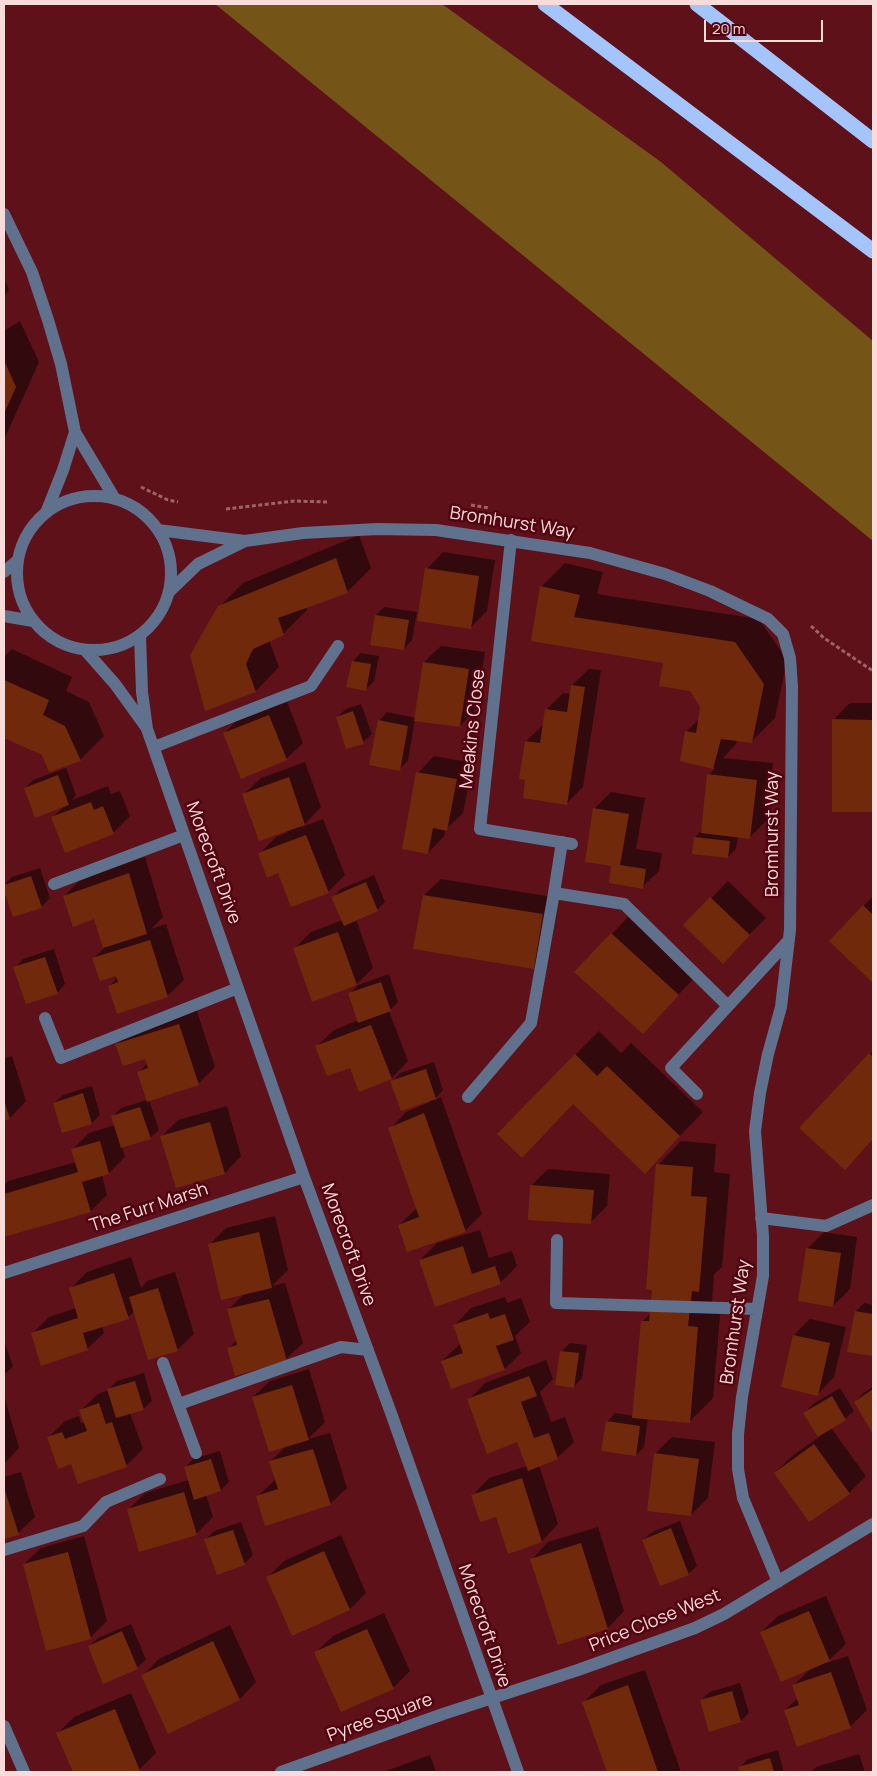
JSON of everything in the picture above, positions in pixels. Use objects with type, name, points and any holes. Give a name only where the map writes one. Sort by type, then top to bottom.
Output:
[{"type":"highway","points":[[545,4],[873,251]]},
{"type":"highway","points":[[697,4],[873,141]]},
{"type":"street","points":[[4,214],[32,272],[48,320],[65,383],[74,432],[115,499]]},
{"type":"street","points":[[46,513],[63,470],[74,432]]},
{"type":"street","points":[[102,496],[131,506],[146,517],[158,530],[167,550],[171,571],[168,592],[165,605],[140,636],[122,645],[104,650],[85,650],[66,645],[48,636],[33,621],[22,603],[17,582],[18,560],[23,542],[32,527],[46,513],[56,505],[77,498],[102,496]]},
{"type":"street","name":"Bromhurst Way","points":[[158,530],[245,541],[303,533],[377,529],[436,530],[590,553],[665,574],[710,591],[768,619],[784,634],[790,658],[792,687],[789,940],[781,1007],[768,1054],[755,1131],[763,1276],[742,1397],[738,1434],[738,1469],[743,1498],[778,1582]]},
{"type":"street","name":"Meakins Close","points":[[511,540],[480,829],[567,843],[554,893]]},
{"type":"street","name":"Bromhurst Way","points":[[168,592],[198,564],[245,541]]},
{"type":"street","points":[[4,572],[18,560]]},
{"type":"street","points":[[4,616],[33,621]]},
{"type":"street","name":"Morecroft Drive","points":[[140,636],[142,692],[148,729],[304,1177],[368,1350],[518,1772]]},
{"type":"street","points":[[154,747],[311,686],[338,646]]},
{"type":"street","name":"Morecroft Drive","points":[[85,650],[115,684],[148,729]]},
{"type":"street","points":[[54,884],[184,835]]},
{"type":"street","points":[[468,1097],[531,1024],[554,893],[624,904],[728,1006]]},
{"type":"street","points":[[697,1094],[671,1068],[789,940]]},
{"type":"street","points":[[45,1018],[61,1058],[238,988]]},
{"type":"street","name":"The Furr Marsh","points":[[4,1272],[304,1177]]},
{"type":"street","points":[[761,1218],[826,1226],[873,1205]]},
{"type":"street","points":[[557,1240],[556,1303],[757,1309]]},
{"type":"street","points":[[179,1404],[342,1347],[368,1350]]},
{"type":"street","points":[[164,1363],[196,1453]]},
{"type":"street","points":[[4,1550],[83,1526],[106,1502],[160,1479]]},
{"type":"street","name":"Price Close West","points":[[491,1698],[595,1664],[695,1628],[724,1614],[873,1524]]},
{"type":"street","name":"Pyree Square","points":[[281,1772],[491,1698]]},
{"type":"street","points":[[4,1726],[24,1772]]},
{"type":"shaded area","points":[[215,4],[442,4],[661,162],[873,341],[873,541]]},
{"type":"building","points":[[4,360],[16,387],[4,414]]},
{"type":"building","points":[[336,558],[348,593],[278,618],[284,635],[253,649],[246,664],[256,692],[205,711],[190,655],[218,606]]},
{"type":"building","points":[[425,568],[479,576],[471,629],[417,621]]},
{"type":"building","points":[[540,586],[580,595],[574,617],[735,642],[764,684],[752,743],[721,739],[713,769],[680,761],[685,731],[696,733],[700,707],[690,691],[659,686],[663,663],[531,641]]},
{"type":"building","points":[[375,615],[409,620],[404,650],[370,645]]},
{"type":"building","points":[[352,661],[371,664],[366,691],[346,687]]},
{"type":"building","points":[[423,662],[469,669],[460,727],[414,721]]},
{"type":"building","points":[[4,680],[49,700],[43,715],[65,726],[81,761],[49,772],[42,755],[4,738]]},
{"type":"building","points":[[571,685],[585,687],[567,805],[523,798],[525,780],[519,779],[525,741],[540,743],[545,709],[567,712]]},
{"type":"building","points":[[353,711],[364,744],[346,749],[336,717]]},
{"type":"building","points":[[269,715],[287,760],[241,779],[223,733]]},
{"type":"building","points":[[832,719],[873,720],[873,812],[832,812]]},
{"type":"building","points":[[378,720],[408,726],[400,771],[369,765]]},
{"type":"building","points":[[416,772],[457,779],[447,831],[433,828],[428,854],[402,849]]},
{"type":"building","points":[[707,774],[757,780],[750,839],[701,833]]},
{"type":"building","points":[[58,775],[69,805],[35,818],[24,788]]},
{"type":"building","points":[[289,777],[305,825],[259,841],[242,794]]},
{"type":"building","points":[[91,802],[94,810],[103,806],[114,834],[65,853],[51,817]]},
{"type":"building","points":[[593,808],[629,814],[620,865],[646,869],[643,889],[609,883],[611,866],[585,862]]},
{"type":"building","points":[[306,835],[329,893],[291,907],[278,873],[267,878],[258,853]]},
{"type":"building","points":[[694,837],[730,841],[728,858],[692,854]]},
{"type":"building","points":[[129,873],[147,934],[103,948],[94,919],[73,927],[63,896]]},
{"type":"building","points":[[31,876],[42,908],[13,917],[4,891],[4,885]]},
{"type":"building","points":[[366,882],[378,911],[344,926],[331,897]]},
{"type":"building","points":[[423,895],[543,914],[534,969],[413,949]]},
{"type":"building","points":[[710,897],[750,935],[723,964],[683,925]]},
{"type":"building","points":[[863,905],[873,915],[873,983],[829,941]]},
{"type":"building","points":[[338,932],[357,985],[312,1002],[293,948]]},
{"type":"building","points":[[611,933],[679,995],[643,1034],[574,972]]},
{"type":"building","points":[[150,940],[168,997],[117,1014],[108,986],[118,982],[116,976],[100,981],[92,958]]},
{"type":"building","points":[[45,957],[58,994],[26,1004],[13,967]]},
{"type":"building","points":[[381,982],[391,1011],[358,1023],[348,993]]},
{"type":"building","points":[[179,1024],[199,1085],[147,1102],[137,1072],[148,1068],[145,1059],[123,1066],[115,1044]]},
{"type":"building","points":[[371,1025],[392,1079],[359,1092],[350,1068],[327,1076],[315,1046]]},
{"type":"building","points":[[869,1053],[873,1057],[873,1139],[845,1170],[799,1128]]},
{"type":"building","points":[[575,1054],[597,1076],[607,1066],[680,1136],[645,1174],[573,1104],[522,1158],[497,1134]]},
{"type":"building","points":[[426,1069],[436,1099],[401,1111],[390,1081]]},
{"type":"building","points":[[83,1093],[92,1124],[62,1133],[53,1103]]},
{"type":"building","points":[[4,1100],[10,1119],[4,1121]]},
{"type":"building","points":[[140,1107],[151,1139],[121,1148],[111,1116]]},
{"type":"building","points":[[424,1113],[466,1232],[407,1252],[398,1225],[419,1217],[388,1128]]},
{"type":"building","points":[[210,1122],[225,1174],[176,1188],[160,1136]]},
{"type":"building","points":[[100,1141],[109,1174],[82,1182],[91,1212],[4,1237],[4,1194],[78,1172],[71,1149]]},
{"type":"building","points":[[656,1164],[693,1167],[691,1196],[707,1197],[699,1292],[692,1291],[688,1326],[698,1327],[690,1423],[632,1418],[641,1321],[649,1321],[652,1290],[646,1289]]},
{"type":"building","points":[[530,1185],[594,1190],[591,1224],[528,1220]]},
{"type":"building","points":[[259,1232],[272,1288],[221,1300],[208,1244]]},
{"type":"building","points":[[463,1246],[472,1274],[495,1266],[501,1284],[435,1307],[419,1260]]},
{"type":"building","points":[[806,1248],[841,1253],[833,1307],[798,1301]]},
{"type":"building","points":[[114,1273],[129,1319],[83,1333],[88,1350],[41,1366],[31,1333],[78,1318],[69,1288]]},
{"type":"building","points":[[158,1288],[178,1351],[148,1360],[129,1297]]},
{"type":"building","points":[[269,1299],[287,1361],[235,1376],[227,1348],[237,1345],[227,1309]]},
{"type":"building","points":[[855,1311],[873,1314],[873,1356],[847,1352]]},
{"type":"building","points":[[488,1313],[490,1319],[505,1314],[514,1340],[496,1346],[505,1370],[451,1389],[441,1361],[463,1353],[453,1325]]},
{"type":"building","points":[[793,1335],[830,1343],[818,1396],[781,1387]]},
{"type":"building","points":[[560,1351],[579,1353],[574,1388],[555,1385]]},
{"type":"building","points":[[529,1376],[537,1396],[521,1402],[534,1438],[549,1433],[558,1459],[528,1471],[517,1442],[487,1454],[467,1399]]},
{"type":"building","points":[[135,1381],[144,1410],[116,1418],[107,1389]]},
{"type":"building","points":[[292,1385],[309,1440],[269,1452],[252,1397]]},
{"type":"building","points":[[873,1389],[873,1434],[854,1402]]},
{"type":"building","points":[[832,1396],[846,1420],[818,1437],[803,1413]]},
{"type":"building","points":[[99,1403],[106,1424],[112,1422],[127,1467],[78,1484],[71,1464],[58,1469],[47,1437],[62,1432],[65,1439],[87,1431],[79,1410]]},
{"type":"building","points":[[606,1421],[640,1426],[636,1456],[601,1451]]},
{"type":"building","points":[[814,1444],[850,1494],[809,1522],[774,1473]]},
{"type":"building","points":[[313,1449],[331,1505],[265,1526],[256,1496],[278,1489],[269,1461]]},
{"type":"building","points":[[654,1453],[699,1459],[691,1516],[647,1511]]},
{"type":"building","points":[[211,1459],[221,1491],[194,1500],[184,1467]]},
{"type":"building","points":[[522,1478],[542,1542],[508,1554],[496,1517],[480,1522],[471,1495]]},
{"type":"building","points":[[4,1487],[19,1535],[4,1539]]},
{"type":"building","points":[[184,1492],[197,1535],[139,1552],[127,1509]]},
{"type":"building","points":[[671,1528],[689,1575],[660,1586],[642,1540]]},
{"type":"building","points":[[233,1530],[245,1565],[217,1575],[204,1539]]},
{"type":"building","points":[[581,1543],[608,1629],[558,1645],[530,1559]]},
{"type":"building","points":[[324,1551],[350,1610],[292,1636],[266,1577]]},
{"type":"building","points":[[68,1552],[91,1639],[46,1651],[23,1564]]},
{"type":"building","points":[[809,1611],[830,1661],[781,1682],[760,1632]]},
{"type":"building","points":[[367,1629],[394,1689],[341,1712],[314,1652]]},
{"type":"building","points":[[122,1631],[138,1669],[103,1684],[88,1646]]},
{"type":"building","points":[[213,1641],[240,1700],[168,1734],[141,1675]]},
{"type":"building","points":[[831,1672],[851,1728],[797,1747],[784,1710],[799,1705],[792,1685]]},
{"type":"building","points":[[628,1685],[658,1772],[607,1772],[582,1702]]},
{"type":"building","points":[[732,1691],[741,1722],[709,1732],[700,1700]]},
{"type":"building","points":[[115,1709],[140,1771],[73,1772],[56,1733]]},
{"type":"building","points":[[770,1758],[774,1772],[740,1772],[738,1767]]}]
